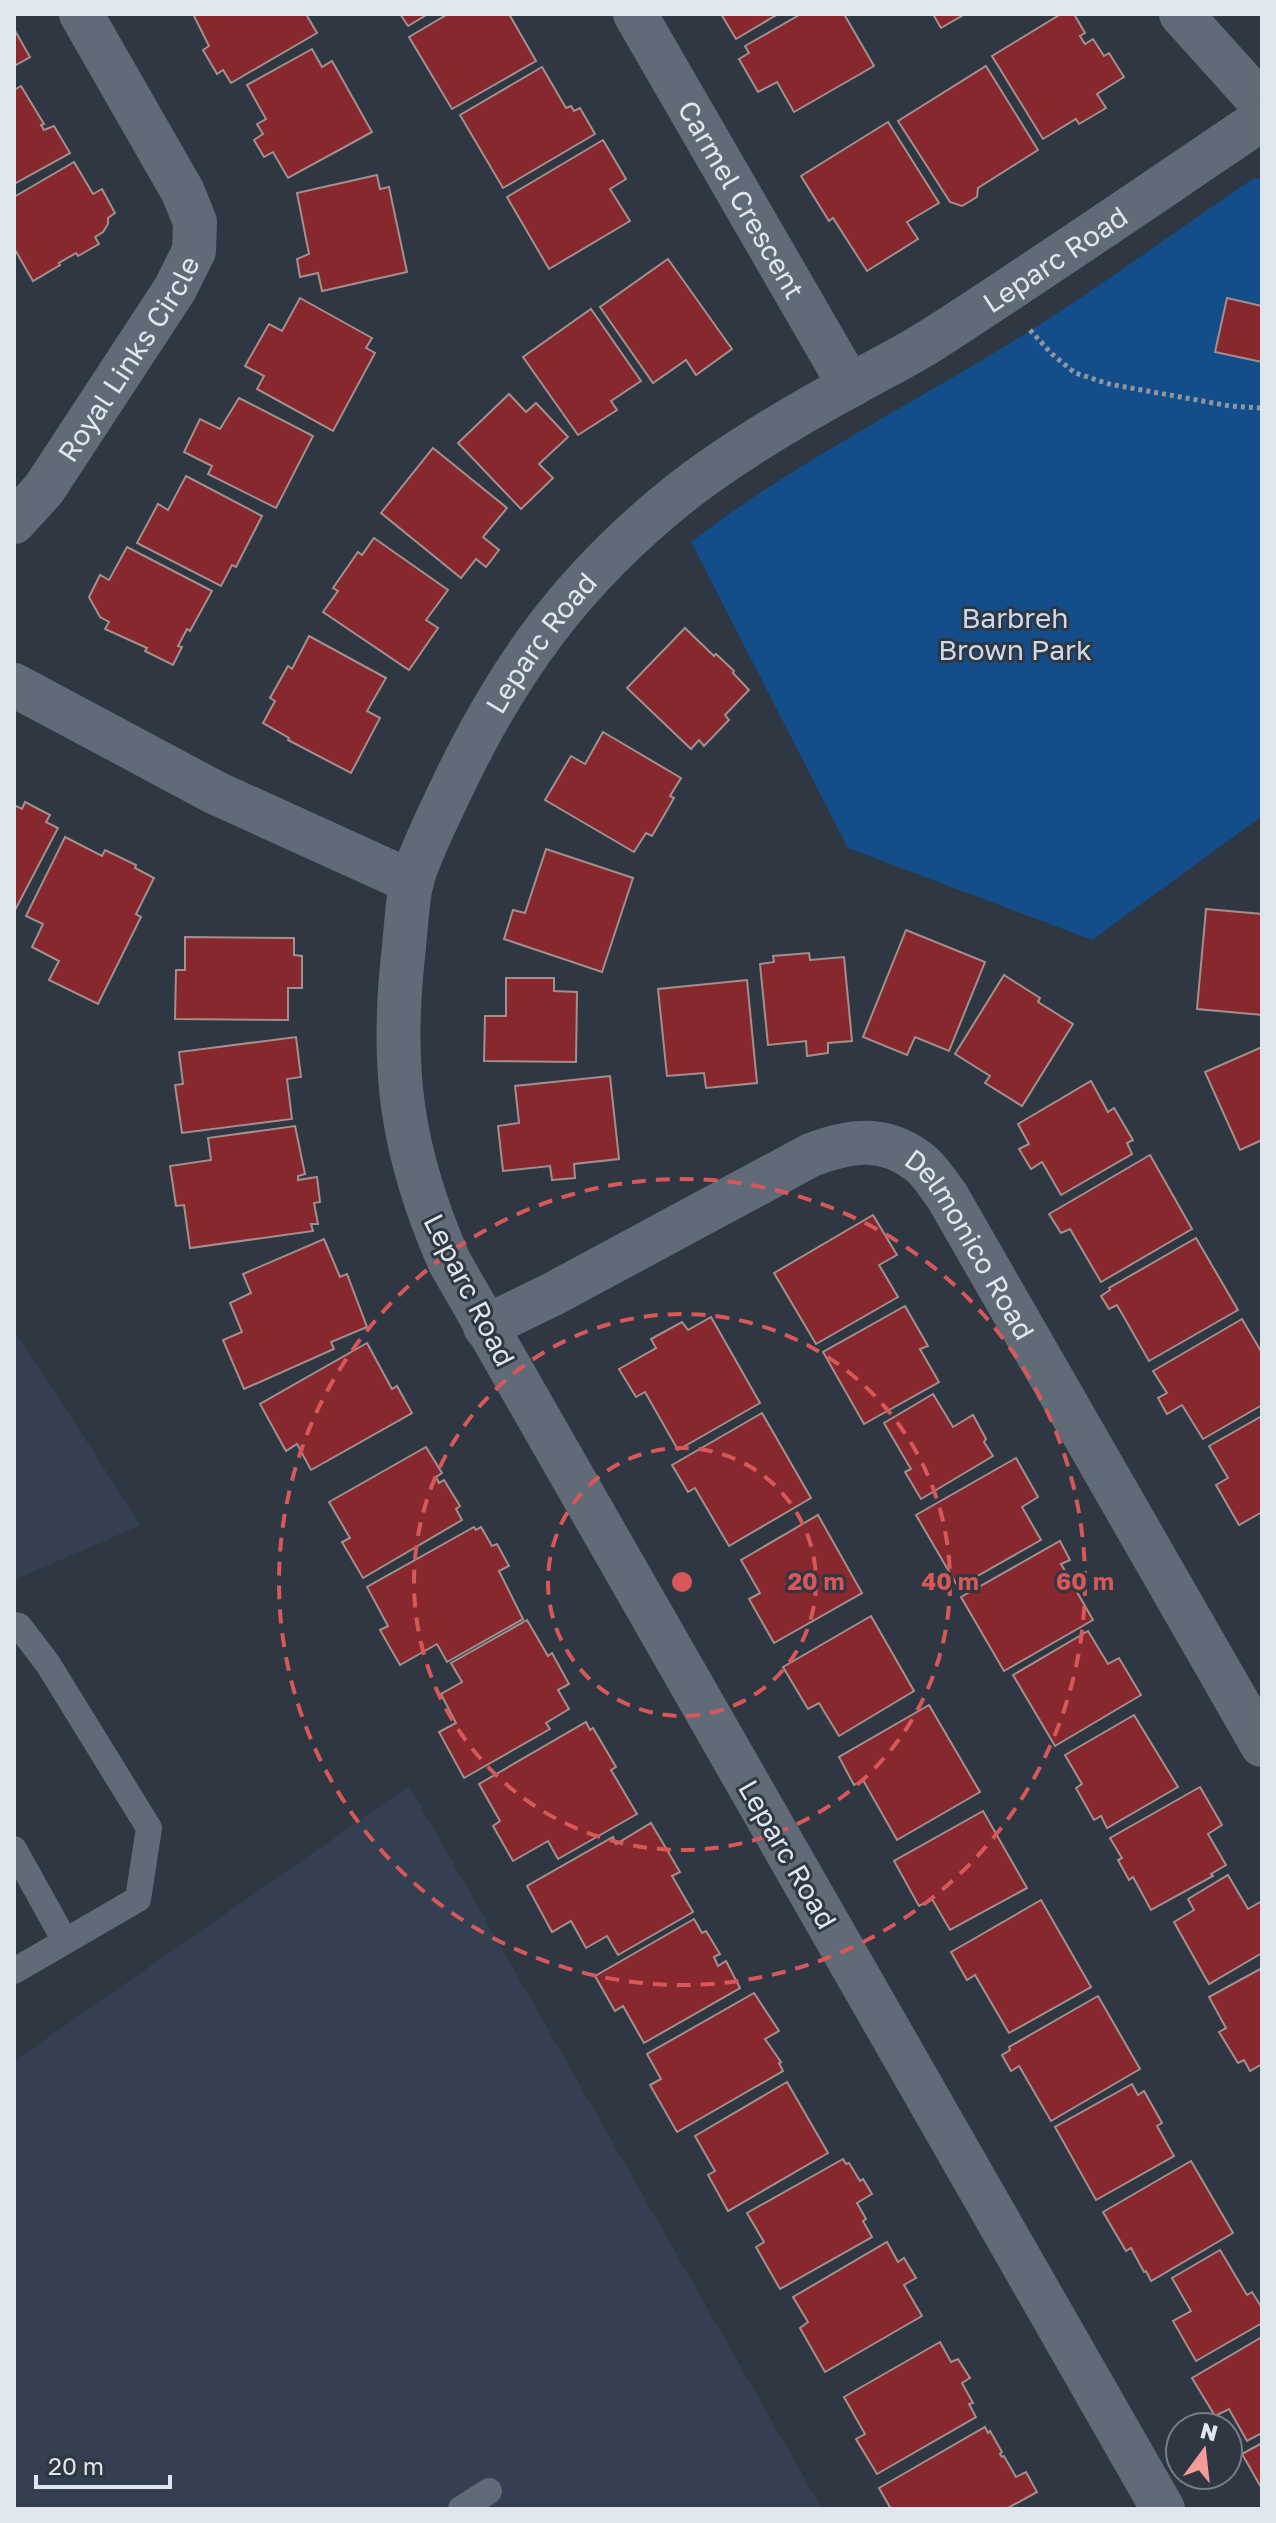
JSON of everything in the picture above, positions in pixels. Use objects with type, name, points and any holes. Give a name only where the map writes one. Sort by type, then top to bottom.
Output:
[{"type":"street","name":"Royal Links Circle","points":[[14,522],[44,489],[175,289],[194,251],[195,222],[183,192],[81,14]]},
{"type":"street","name":"Carmel Crescent","points":[[635,14],[850,386]]},
{"type":"street","points":[[1181,14],[1262,104]]},
{"type":"street","name":"Leparc Road","points":[[1163,2509],[449,1261],[411,1155],[404,1118],[398,1063],[401,977],[412,882],[453,784],[497,699],[528,651],[581,584],[628,537],[686,489],[788,421],[937,336],[1262,119]]},
{"type":"street","points":[[14,685],[216,793],[412,882]]},
{"type":"street","name":"Delmonico Road","points":[[485,1327],[553,1294],[811,1155],[840,1144],[863,1142],[894,1148],[921,1163],[947,1196],[1262,1745]]},
{"type":"lane","points":[[14,1625],[19,1626],[48,1664],[149,1828],[138,1899],[14,1971]]},
{"type":"lane","points":[[14,1849],[65,1941]]},
{"type":"lane","points":[[461,2509],[489,2491]]},
{"type":"path","points":[[1027,326],[1052,354],[1075,373],[1109,384],[1230,406],[1262,408]]},
{"type":"shaded area","points":[[14,1330],[141,1525],[14,1580]]},
{"type":"shaded area","points":[[409,1786],[822,2509],[14,2509],[14,2061]]},
{"type":"green space","name":"Barbreh Brown Park","points":[[1254,178],[1262,180],[1262,816],[1092,940],[848,848],[691,542],[808,462],[1043,323]]},
{"type":"building","points":[[193,14],[306,14],[317,33],[231,83],[223,70],[217,74],[203,50],[209,46]]},
{"type":"building","points":[[400,14],[428,14],[408,26]]},
{"type":"building","points":[[448,14],[509,14],[536,61],[452,109],[409,37]]},
{"type":"building","points":[[721,14],[778,14],[736,39]]},
{"type":"building","points":[[801,14],[844,14],[874,66],[794,112],[777,82],[758,92],[739,59],[749,53],[745,46]]},
{"type":"building","points":[[933,14],[965,14],[941,28]]},
{"type":"building","points":[[1061,14],[1074,14],[1085,33],[1080,36],[1085,44],[1093,39],[1104,56],[1109,53],[1124,77],[1097,94],[1106,108],[1079,124],[1076,119],[1043,139],[992,56]]},
{"type":"building","points":[[14,29],[30,57],[14,66]]},
{"type":"building","points":[[312,49],[322,67],[332,61],[372,132],[288,178],[273,152],[264,157],[254,140],[263,134],[257,124],[266,119],[247,85]]},
{"type":"building","points":[[986,66],[1038,150],[978,188],[977,197],[962,206],[950,202],[898,121]]},
{"type":"building","points":[[542,67],[566,108],[571,106],[574,111],[580,108],[595,134],[503,188],[460,115]]},
{"type":"building","points":[[21,86],[44,124],[41,125],[44,130],[54,126],[70,153],[14,184],[14,90]]},
{"type":"building","points":[[888,122],[939,203],[907,222],[918,239],[867,271],[833,218],[829,221],[801,176]]},
{"type":"building","points":[[603,140],[626,179],[610,189],[630,221],[549,269],[507,197]]},
{"type":"building","points":[[74,162],[93,194],[102,189],[115,213],[108,218],[103,232],[95,237],[99,244],[78,256],[76,253],[33,281],[14,248],[14,197]]},
{"type":"building","points":[[377,175],[380,189],[389,187],[407,272],[322,291],[318,273],[300,277],[297,259],[309,254],[297,193]]},
{"type":"building","points":[[668,259],[732,349],[696,375],[686,360],[653,383],[600,307]]},
{"type":"building","points":[[300,298],[372,338],[366,348],[375,353],[333,431],[257,389],[264,376],[245,366],[269,324],[282,331]]},
{"type":"building","points":[[1227,298],[1262,306],[1262,362],[1215,352]]},
{"type":"building","points":[[591,309],[641,381],[611,401],[617,410],[578,435],[523,357]]},
{"type":"building","points":[[509,394],[526,412],[536,403],[568,437],[539,464],[553,478],[521,509],[458,443]]},
{"type":"building","points":[[239,398],[313,436],[276,508],[208,474],[212,466],[184,452],[200,419],[220,429]]},
{"type":"building","points":[[433,448],[507,508],[483,537],[499,550],[486,567],[476,559],[461,578],[381,513]]},
{"type":"building","points":[[186,476],[262,516],[236,567],[232,565],[221,586],[137,543],[158,504],[168,510]]},
{"type":"building","points":[[374,538],[448,590],[426,620],[438,628],[409,670],[323,612],[338,591],[333,588],[358,552],[362,555]]},
{"type":"building","points":[[127,547],[212,591],[178,646],[182,647],[173,665],[145,651],[147,648],[105,629],[109,622],[100,617],[89,597],[100,575],[109,580]]},
{"type":"building","points":[[685,628],[734,671],[749,690],[725,715],[729,720],[704,746],[699,740],[691,749],[627,688]]},
{"type":"building","points":[[309,636],[386,678],[367,711],[380,718],[351,773],[288,740],[263,723],[275,701],[270,698],[288,666],[292,669]]},
{"type":"building","points":[[603,732],[681,778],[670,796],[674,798],[652,836],[646,833],[634,852],[545,800],[571,756],[585,764]]},
{"type":"building","points":[[25,802],[50,815],[46,822],[58,828],[14,912],[14,805],[22,809]]},
{"type":"building","points":[[65,837],[102,856],[105,850],[154,878],[136,914],[141,917],[98,1004],[49,980],[59,961],[32,947],[43,924],[26,916]]},
{"type":"building","points":[[546,849],[633,878],[602,972],[504,939],[513,910],[525,913]]},
{"type":"building","points":[[1206,909],[1262,914],[1262,1015],[1197,1009]]},
{"type":"building","points":[[906,930],[985,962],[949,1051],[915,1037],[907,1055],[863,1037]]},
{"type":"building","points":[[185,937],[294,938],[294,955],[302,956],[302,988],[288,988],[288,1020],[175,1019],[176,970],[185,970]]},
{"type":"building","points":[[809,953],[810,960],[844,957],[852,1041],[828,1043],[828,1053],[807,1056],[806,1041],[768,1045],[760,964],[774,962],[773,956]]},
{"type":"building","points":[[1004,975],[1073,1024],[1022,1106],[985,1083],[990,1076],[955,1054]]},
{"type":"building","points":[[506,978],[554,978],[554,991],[577,992],[576,1062],[484,1061],[485,1016],[506,1016]]},
{"type":"building","points":[[747,980],[757,1083],[706,1088],[704,1073],[667,1076],[658,989]]},
{"type":"building","points":[[296,1037],[301,1077],[287,1079],[292,1119],[182,1133],[175,1085],[183,1084],[179,1052]]},
{"type":"building","points":[[1262,1047],[1262,1140],[1240,1150],[1205,1072]]},
{"type":"building","points":[[610,1076],[619,1159],[574,1164],[575,1178],[552,1180],[550,1166],[503,1171],[498,1126],[519,1123],[515,1086]]},
{"type":"building","points":[[1091,1081],[1108,1112],[1114,1108],[1133,1140],[1127,1143],[1132,1154],[1061,1195],[1042,1162],[1031,1169],[1019,1149],[1029,1144],[1018,1124]]},
{"type":"building","points":[[295,1126],[305,1174],[298,1176],[298,1180],[317,1177],[320,1202],[314,1203],[318,1224],[311,1224],[313,1231],[190,1248],[184,1205],[176,1206],[170,1166],[211,1160],[208,1138]]},
{"type":"building","points":[[1150,1155],[1192,1229],[1101,1282],[1070,1229],[1061,1233],[1049,1214]]},
{"type":"building","points":[[873,1215],[897,1255],[879,1265],[898,1297],[816,1344],[774,1273]]},
{"type":"building","points":[[1196,1238],[1238,1310],[1149,1361],[1117,1305],[1109,1309],[1101,1296],[1109,1288]]},
{"type":"building","points":[[324,1239],[340,1277],[347,1274],[367,1327],[331,1342],[334,1349],[244,1389],[223,1340],[242,1332],[230,1303],[251,1293],[243,1274]]},
{"type":"building","points":[[905,1306],[928,1346],[920,1349],[939,1382],[864,1424],[823,1352]]},
{"type":"building","points":[[711,1317],[760,1403],[678,1450],[645,1392],[636,1397],[619,1369],[656,1348],[651,1339],[682,1322],[688,1330]]},
{"type":"building","points":[[1242,1319],[1262,1353],[1262,1405],[1203,1439],[1182,1405],[1167,1414],[1158,1398],[1167,1393],[1153,1371]]},
{"type":"building","points":[[367,1343],[392,1389],[397,1386],[412,1413],[311,1470],[297,1444],[286,1451],[260,1404]]},
{"type":"building","points":[[933,1394],[953,1427],[973,1415],[993,1456],[921,1499],[905,1472],[911,1469],[884,1423]]},
{"type":"building","points":[[762,1413],[811,1498],[729,1546],[695,1488],[688,1492],[672,1465]]},
{"type":"building","points":[[1262,1416],[1262,1512],[1239,1525],[1216,1485],[1228,1478],[1209,1446]]},
{"type":"building","points":[[426,1447],[442,1473],[436,1477],[439,1483],[444,1480],[460,1506],[456,1509],[462,1520],[363,1578],[342,1542],[350,1538],[329,1502]]},
{"type":"building","points":[[1016,1458],[1038,1497],[1022,1507],[1041,1540],[958,1587],[916,1515]]},
{"type":"building","points":[[818,1515],[862,1593],[774,1643],[749,1599],[760,1593],[741,1560]]},
{"type":"building","points":[[474,1527],[476,1530],[481,1527],[492,1546],[497,1544],[509,1566],[499,1571],[523,1619],[447,1662],[437,1644],[400,1665],[380,1630],[388,1626],[367,1587]]},
{"type":"building","points":[[1060,1541],[1070,1560],[1061,1564],[1093,1620],[1004,1671],[961,1597]]},
{"type":"building","points":[[871,1616],[914,1691],[839,1736],[819,1703],[808,1709],[783,1667]]},
{"type":"building","points":[[527,1620],[548,1656],[552,1653],[569,1684],[558,1690],[569,1709],[546,1723],[550,1729],[464,1778],[439,1732],[456,1723],[441,1694],[462,1682],[451,1663]]},
{"type":"building","points":[[1088,1631],[1108,1664],[1119,1658],[1141,1695],[1055,1746],[1013,1675]]},
{"type":"building","points":[[929,1705],[980,1792],[897,1840],[863,1780],[854,1785],[839,1757]]},
{"type":"building","points":[[1134,1715],[1178,1787],[1107,1828],[1101,1816],[1094,1820],[1076,1788],[1082,1784],[1065,1755]]},
{"type":"building","points":[[586,1722],[590,1730],[593,1728],[616,1767],[611,1770],[637,1814],[558,1859],[548,1841],[513,1861],[493,1826],[500,1821],[479,1784]]},
{"type":"building","points":[[1200,1787],[1222,1825],[1208,1834],[1226,1865],[1211,1874],[1213,1876],[1151,1910],[1133,1877],[1129,1880],[1118,1860],[1122,1858],[1110,1838]]},
{"type":"building","points":[[983,1811],[1027,1888],[950,1930],[932,1899],[919,1906],[894,1861]]},
{"type":"building","points":[[651,1823],[680,1872],[672,1876],[693,1912],[618,1955],[607,1936],[586,1948],[571,1921],[552,1932],[527,1886],[613,1837],[616,1844]]},
{"type":"building","points":[[1228,1875],[1248,1909],[1262,1901],[1262,1953],[1209,1984],[1174,1922],[1194,1910],[1188,1899]]},
{"type":"building","points":[[1041,1900],[1091,1987],[1009,2033],[975,1975],[967,1980],[951,1952]]},
{"type":"building","points":[[694,1919],[702,1933],[706,1931],[720,1954],[714,1957],[718,1966],[726,1961],[740,1988],[644,2043],[623,2006],[615,2011],[595,1976]]},
{"type":"building","points":[[1262,1968],[1262,2064],[1250,2071],[1244,2060],[1238,2063],[1219,2032],[1226,2028],[1209,1997]]},
{"type":"building","points":[[754,1993],[779,2031],[765,2039],[781,2062],[783,2071],[677,2132],[650,2085],[661,2079],[647,2054]]},
{"type":"building","points":[[1098,1996],[1140,2069],[1051,2121],[1019,2066],[1011,2071],[1002,2055],[1010,2050],[1009,2047]]},
{"type":"building","points":[[787,2082],[828,2153],[728,2211],[708,2175],[715,2171],[695,2136]]},
{"type":"building","points":[[1132,2084],[1138,2095],[1144,2091],[1162,2123],[1157,2126],[1174,2156],[1096,2200],[1055,2127]]},
{"type":"building","points":[[843,2159],[860,2181],[863,2179],[872,2194],[857,2203],[872,2237],[780,2289],[756,2247],[764,2242],[747,2213]]},
{"type":"building","points":[[1191,2161],[1233,2233],[1151,2281],[1131,2248],[1126,2251],[1103,2212]]},
{"type":"building","points":[[887,2242],[898,2262],[904,2258],[916,2278],[904,2285],[922,2316],[825,2372],[800,2328],[808,2322],[793,2297]]},
{"type":"building","points":[[1220,2250],[1247,2295],[1252,2292],[1262,2308],[1262,2323],[1196,2361],[1173,2321],[1191,2311],[1172,2278]]},
{"type":"building","points":[[1262,2337],[1262,2433],[1247,2441],[1244,2436],[1244,2411],[1212,2411],[1192,2378]]},
{"type":"building","points":[[940,2342],[951,2362],[958,2359],[970,2378],[962,2383],[973,2403],[969,2404],[976,2417],[877,2474],[856,2439],[865,2434],[844,2397]]},
{"type":"building","points":[[985,2427],[1016,2477],[1026,2472],[1037,2492],[1006,2509],[891,2509],[879,2488]]},
{"type":"building","points":[[1262,2443],[1262,2489],[1244,2458],[1244,2453]]}]
